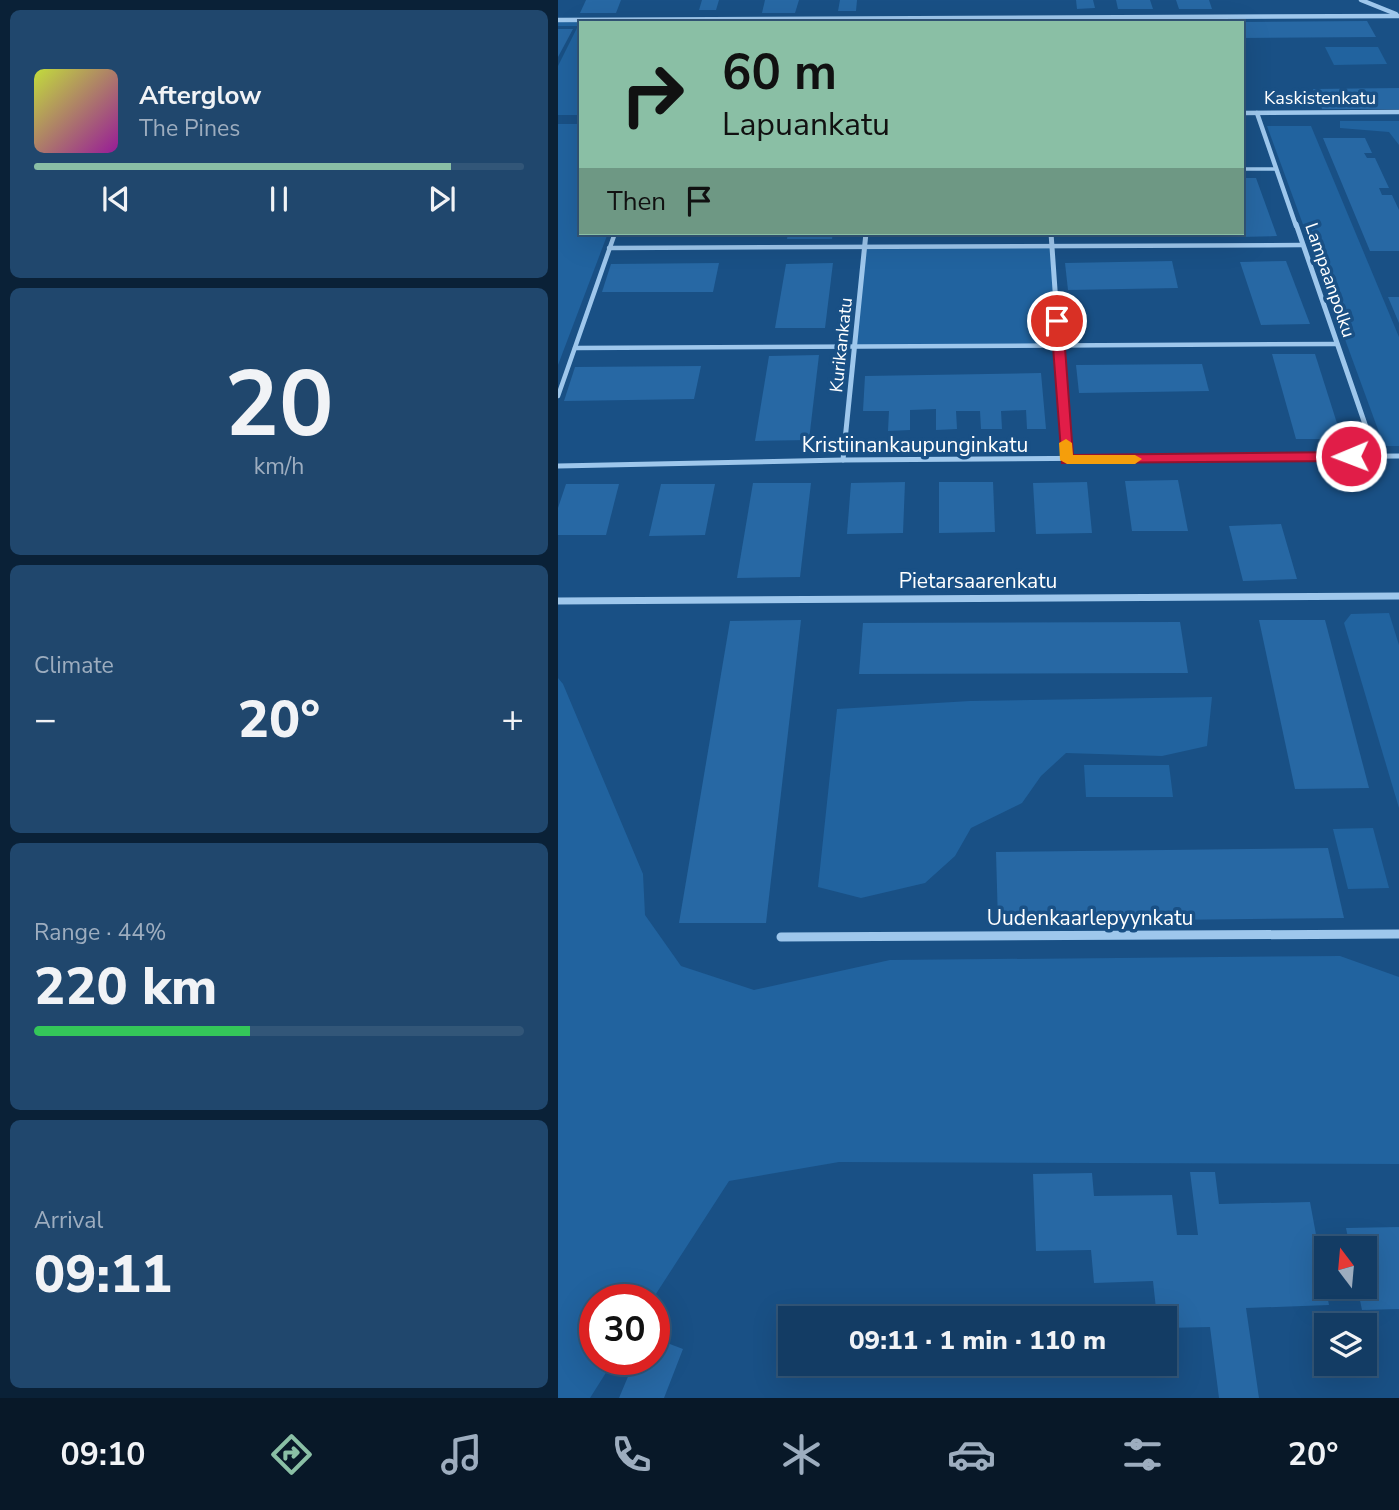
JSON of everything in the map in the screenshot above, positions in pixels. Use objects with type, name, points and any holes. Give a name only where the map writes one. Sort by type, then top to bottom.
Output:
[{"type":"street","points":[[1361,0],[1399,15]]},
{"type":"street","points":[[558,19],[1399,15]]},
{"type":"street","name":"Kaskistenkatu","points":[[1244,113],[1399,112]]},
{"type":"street","name":"Lampaanpolku","points":[[1257,113],[1376,456]]},
{"type":"street","name":"Kurikankatu","points":[[843,460],[866,235]]},
{"type":"street","points":[[1051,235],[1067,460]]},
{"type":"street","name":"Kristiinankaupunginkatu","points":[[558,466],[843,460],[1399,456]]},
{"type":"street","name":"Pietarsaarenkatu","points":[[558,601],[1399,596]]},
{"type":"street","name":"Uudenkaarlepyynkatu","points":[[781,937],[1399,934]]},
{"type":"lane","points":[[1244,169],[1276,169]]},
{"type":"lane","points":[[558,396],[614,235]]},
{"type":"lane","points":[[609,248],[1303,245]]},
{"type":"lane","points":[[575,348],[1337,344]]},
{"type":"shaded area","points":[[608,19],[579,21],[579,115],[558,115],[558,66],[578,26],[558,26],[558,20]]},
{"type":"shaded area","points":[[1325,47],[1378,47],[1387,64],[1334,65]]},
{"type":"shaded area","points":[[1340,121],[1399,121],[1399,145],[1389,132],[1340,128]]},
{"type":"shaded area","points":[[558,124],[579,124],[579,235],[607,235],[558,365]]},
{"type":"shaded area","points":[[1267,126],[1311,126],[1399,337],[1399,446],[1384,446]]},
{"type":"shaded area","points":[[1052,247],[1059,346],[855,347],[865,248]]},
{"type":"shaded area","points":[[1389,613],[1399,645],[1399,808],[1344,623],[1351,614]]},
{"type":"shaded area","points":[[558,678],[563,684],[643,874],[645,915],[681,966],[754,990],[890,960],[1340,956],[1399,977],[1399,1164],[839,1162],[729,1181],[662,1284],[579,1284],[579,1375],[605,1375],[590,1398],[558,1398]]},
{"type":"shaded area","points":[[1212,697],[1207,746],[1162,756],[1066,753],[1041,776],[1022,803],[971,828],[955,856],[925,883],[861,898],[818,887],[837,709],[970,701]]},
{"type":"shaded area","points":[[1084,765],[1169,765],[1173,797],[1086,797]]},
{"type":"shaded area","points":[[1373,828],[1389,888],[1348,889],[1333,829]]},
{"type":"building","points":[[586,0],[621,0],[616,13],[580,13]]},
{"type":"building","points":[[702,0],[719,0],[716,10],[699,10]]},
{"type":"building","points":[[765,0],[799,0],[795,13],[762,13]]},
{"type":"building","points":[[840,0],[857,0],[856,11],[838,11]]},
{"type":"building","points":[[1076,0],[1093,0],[1095,8],[1077,9]]},
{"type":"building","points":[[1116,0],[1150,0],[1153,9],[1118,9]]},
{"type":"building","points":[[1176,0],[1209,0],[1212,9],[1179,9]]},
{"type":"building","points":[[1367,21],[1376,37],[1244,38],[1244,22]]},
{"type":"building","points":[[558,29],[573,29],[558,57]]},
{"type":"building","points":[[1399,88],[1399,109],[1322,109],[1313,89]]},
{"type":"building","points":[[1323,138],[1365,138],[1372,153],[1364,153],[1367,158],[1375,158],[1389,188],[1379,188],[1382,195],[1392,195],[1399,210],[1399,251],[1370,251]]},
{"type":"building","points":[[1244,178],[1256,178],[1277,236],[1238,237],[1244,235]]},
{"type":"building","points":[[788,235],[833,235],[832,239],[787,239]]},
{"type":"building","points":[[1172,261],[1178,288],[1068,290],[1065,263]]},
{"type":"building","points":[[1286,261],[1310,324],[1261,325],[1240,262]]},
{"type":"building","points":[[719,263],[713,292],[602,292],[611,264]]},
{"type":"building","points":[[833,263],[825,328],[775,328],[786,264]]},
{"type":"building","points":[[1388,297],[1399,297],[1399,323]]},
{"type":"building","points":[[1272,354],[1315,354],[1342,439],[1296,439]]},
{"type":"building","points":[[819,355],[809,440],[755,441],[769,356]]},
{"type":"building","points":[[1202,364],[1209,391],[1079,393],[1076,365]]},
{"type":"building","points":[[701,366],[694,399],[564,401],[575,367]]},
{"type":"building","points":[[1041,373],[1046,429],[1027,429],[1026,410],[1001,411],[1002,429],[981,429],[980,411],[956,411],[957,429],[936,430],[936,409],[910,410],[910,430],[888,431],[889,411],[863,411],[865,376]]},
{"type":"building","points":[[1178,480],[1188,531],[1132,531],[1125,481]]},
{"type":"building","points":[[905,482],[903,533],[847,534],[851,483]]},
{"type":"building","points":[[939,482],[993,482],[995,532],[939,533]]},
{"type":"building","points":[[1087,482],[1092,533],[1036,534],[1033,483]]},
{"type":"building","points":[[753,483],[811,483],[800,577],[737,578]]},
{"type":"building","points":[[566,484],[619,484],[606,535],[558,535],[558,508]]},
{"type":"building","points":[[661,484],[715,484],[705,535],[649,536]]},
{"type":"building","points":[[1281,524],[1297,579],[1243,581],[1229,526]]},
{"type":"building","points":[[801,620],[766,923],[679,923],[730,621]]},
{"type":"building","points":[[1259,620],[1325,620],[1369,788],[1295,789]]},
{"type":"building","points":[[1180,622],[1188,673],[859,674],[863,623]]},
{"type":"building","points":[[1328,848],[1344,918],[998,922],[996,852]]},
{"type":"building","points":[[1190,1172],[1215,1172],[1219,1204],[1310,1202],[1316,1236],[1314,1236],[1314,1299],[1328,1299],[1329,1305],[1246,1308],[1259,1398],[1219,1398],[1210,1327],[1177,1328],[1177,1306],[1156,1306],[1153,1281],[1094,1283],[1091,1250],[1036,1251],[1033,1174],[1092,1173],[1094,1196],[1172,1195],[1177,1235],[1198,1235]]},
{"type":"building","points":[[1399,1227],[1399,1309],[1362,1310],[1360,1299],[1377,1299],[1377,1236],[1348,1236],[1346,1228]]},
{"type":"building","points":[[670,1344],[683,1349],[664,1398],[619,1398],[629,1375],[670,1375]]},
{"type":"slow traffic","points":[[1066,443],[1067,460],[1135,459]]},
{"type":"route","points":[[1057,321],[1067,460],[1351,456]]}]
